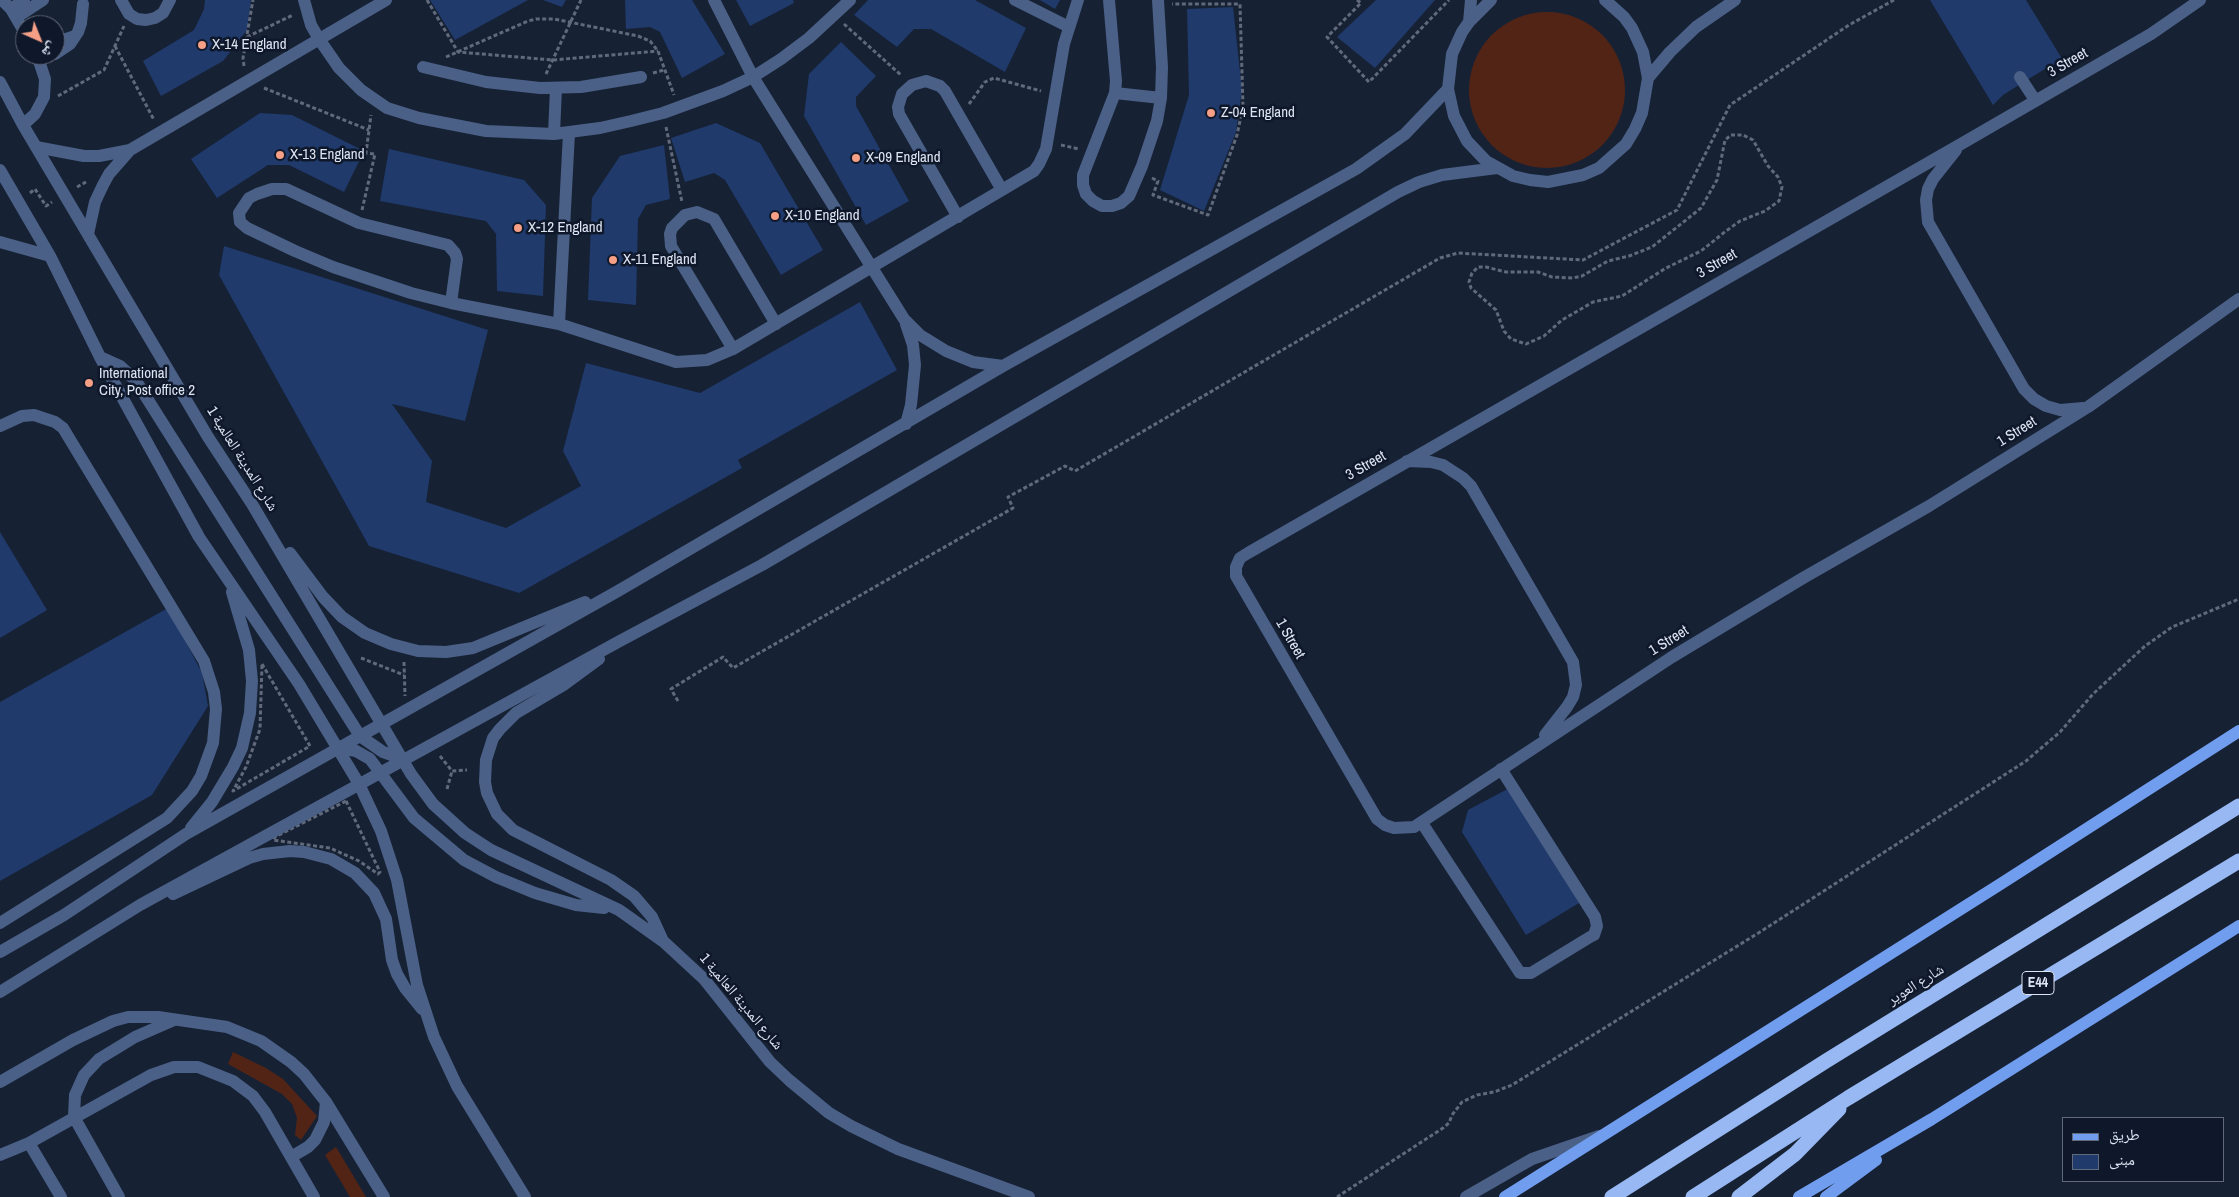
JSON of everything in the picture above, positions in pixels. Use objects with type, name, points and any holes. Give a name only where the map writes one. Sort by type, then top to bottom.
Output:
[{"type":"highway","name":"شارع العوير","points":[[1612,1197],[1826,1061],[2239,806]]},
{"type":"highway","name":"E44","points":[[1693,1197],[1848,1098],[2239,861]]},
{"type":"highway","points":[[1739,1197],[1795,1154],[1832,1118],[1848,1098]]},
{"type":"main road","points":[[1505,1197],[2239,731]]},
{"type":"main road","points":[[1799,1197],[1932,1120],[2239,926]]},
{"type":"main road","points":[[1826,1197],[1932,1120]]},
{"type":"street","points":[[10,9],[24,0]]},
{"type":"street","points":[[10,9],[43,0]]},
{"type":"street","points":[[121,0],[129,14],[137,19],[155,18],[163,13],[170,0]]},
{"type":"street","points":[[88,234],[95,202],[103,185],[109,174],[130,150],[386,0]]},
{"type":"street","points":[[714,0],[753,77],[904,319],[913,345],[915,365],[911,405],[906,424]]},
{"type":"street","points":[[305,5],[319,39],[339,68],[373,100],[387,108],[452,126],[494,132],[554,134],[600,128],[663,113],[753,77],[788,53],[835,16],[850,0]]},
{"type":"street","points":[[1015,0],[1069,27]]},
{"type":"street","points":[[450,303],[457,259],[452,249],[442,243],[360,223],[338,215],[293,192],[279,188],[249,198],[239,213],[240,222],[246,228],[295,251],[372,281],[450,303],[560,324],[676,362],[707,360],[733,350],[1034,170],[1043,157],[1048,142],[1055,95],[1069,27],[1078,0]]},
{"type":"street","points":[[1109,0],[1116,81],[1115,94],[1084,174],[1083,184],[1086,194],[1102,206],[1112,206],[1121,203],[1128,196],[1139,174],[1150,144],[1161,98],[1162,59],[1159,2]]},
{"type":"street","points":[[1469,22],[1472,0]]},
{"type":"street","points":[[1491,0],[1469,22],[1452,54],[1448,89],[1450,103],[1459,129],[1476,151],[1497,168],[1530,180],[1548,182],[1574,178],[1599,168],[1620,151],[1636,130],[1644,104],[1648,78],[1645,58],[1638,39],[1624,17],[1605,0]]},
{"type":"street","points":[[1648,78],[1670,52],[1696,27],[1735,0]]},
{"type":"street","name":"3 Street","points":[[1248,553],[2150,34],[2200,0]]},
{"type":"street","points":[[65,48],[75,36],[81,24],[83,4]]},
{"type":"street","points":[[65,40],[75,36]]},
{"type":"street","points":[[23,125],[35,114],[41,105],[45,88],[39,65]]},
{"type":"street","points":[[423,67],[486,82],[540,88],[605,84],[641,77]]},
{"type":"street","points":[[2020,77],[2035,100]]},
{"type":"street","name":"شارع المدينة العالمية 1","points":[[0,82],[23,125],[208,437],[252,504],[421,789],[433,804],[453,823],[478,842],[568,888],[618,910],[664,942],[704,979],[770,1062],[795,1086],[829,1113],[898,1149],[1029,1197]]},
{"type":"street","points":[[958,217],[899,114],[898,107],[902,94],[912,85],[926,82],[940,86],[946,91],[1002,190]]},
{"type":"street","points":[[554,134],[556,88]]},
{"type":"street","points":[[0,952],[64,915],[186,834],[618,591],[1003,366],[1356,168],[1405,134],[1448,89]]},
{"type":"street","points":[[1115,94],[1161,98]]},
{"type":"street","points":[[560,324],[569,133]]},
{"type":"street","points":[[1960,144],[1933,179],[1928,189],[1926,200],[1928,222],[2024,389],[2034,399],[2053,408],[2074,410],[2088,407]]},
{"type":"street","points":[[36,147],[84,156],[107,155],[130,150]]},
{"type":"street","points":[[0,992],[140,904],[762,565],[1398,192],[1419,182],[1442,175],[1497,168]]},
{"type":"street","points":[[0,170],[50,256],[100,357],[199,537],[339,748],[359,784],[381,830],[397,880],[411,958],[424,1011],[441,1054],[457,1086],[526,1197]]},
{"type":"street","points":[[733,350],[671,246],[670,234],[672,228],[685,215],[697,212],[714,219],[776,324]]},
{"type":"street","points":[[0,242],[50,256]]},
{"type":"street","name":"1 Street","points":[[1248,553],[1240,558],[1236,567],[1236,576],[1239,584],[1372,811],[1385,825],[1404,829],[1422,823],[1537,744],[1680,652],[1929,506],[2088,407],[2239,299]]},
{"type":"street","points":[[904,319],[920,335],[946,351],[973,362],[1003,366]]},
{"type":"street","points":[[100,357],[120,366],[136,381],[360,736],[383,752],[403,759]]},
{"type":"street","points":[[0,426],[22,416],[34,415],[55,422],[63,428],[204,660],[214,692],[216,709],[214,734],[208,760],[192,791],[172,814],[0,923]]},
{"type":"street","points":[[1407,461],[1431,462],[1443,465],[1463,478],[1471,486],[1572,662],[1576,673],[1573,697],[1567,708],[1537,744]]},
{"type":"street","points":[[252,504],[323,597],[342,617],[365,633],[391,644],[418,650],[446,652],[473,648],[558,612],[618,591]]},
{"type":"street","points":[[186,834],[212,802],[233,767],[242,748],[250,713],[252,681],[249,650],[229,580]]},
{"type":"street","points":[[618,642],[565,684],[516,713],[503,724],[489,749],[486,760],[485,782],[492,804],[504,822],[536,843],[623,888],[652,917],[664,942]]},
{"type":"street","points":[[339,748],[348,748],[363,754],[376,765],[414,818],[449,849],[479,869],[515,886],[556,900],[576,905],[618,910]]},
{"type":"street","points":[[1422,823],[1520,972],[1531,973],[1590,937],[1594,934],[1597,926],[1595,917],[1501,769]]},
{"type":"street","points":[[140,904],[181,891],[262,854],[297,851],[331,859],[355,873],[374,894],[386,919],[392,960],[397,974],[414,1000],[424,1011]]},
{"type":"street","points":[[0,1082],[73,1040],[113,1021],[143,1016],[227,1027],[261,1041],[297,1068],[316,1087],[384,1197]]},
{"type":"street","points":[[119,1197],[74,1117],[75,1095],[84,1075],[91,1066],[129,1040],[174,1020]]},
{"type":"street","points":[[0,1154],[29,1143],[162,1070],[174,1066],[198,1067],[233,1081],[253,1096],[265,1112],[314,1197]]},
{"type":"street","points":[[291,1157],[308,1147],[315,1140],[324,1122],[326,1102]]},
{"type":"street","points":[[1466,1197],[1532,1159],[1604,1135]]},
{"type":"street","points":[[29,1143],[61,1197]]},
{"type":"path","points":[[253,0],[243,58],[247,81],[370,130]]},
{"type":"path","points":[[427,0],[458,52]]},
{"type":"path","points":[[540,88],[581,0]]},
{"type":"path","points":[[1358,0],[1361,3],[1327,37],[1369,82],[1449,0]]},
{"type":"path","points":[[678,701],[671,689],[723,657],[732,668],[1013,508],[1008,497],[1065,466],[1075,471],[1440,258],[1458,252],[1584,260],[1677,210],[1730,105],[1849,25],[1894,0]]},
{"type":"path","points":[[1139,174],[1158,180],[1153,195],[1208,215],[1237,135],[1243,107],[1240,4],[1159,2]]},
{"type":"path","points":[[246,37],[305,5]]},
{"type":"path","points":[[41,105],[104,70],[129,14]]},
{"type":"path","points":[[835,16],[912,85]]},
{"type":"path","points":[[423,67],[536,19],[545,18],[644,38],[650,41],[658,51],[678,108]]},
{"type":"path","points":[[115,46],[160,132]]},
{"type":"path","points":[[458,52],[553,60],[658,51]]},
{"type":"path","points":[[960,117],[985,82],[994,78],[1055,95]]},
{"type":"path","points":[[360,223],[374,154],[366,153],[373,100]]},
{"type":"path","points":[[663,113],[685,215]]},
{"type":"path","points":[[1743,135],[1753,140],[1768,166],[1778,177],[1782,187],[1779,201],[1766,211],[1740,221],[1701,251],[1654,275],[1622,296],[1593,302],[1562,320],[1544,336],[1526,344],[1511,340],[1504,331],[1496,310],[1476,294],[1469,282],[1472,273],[1478,267],[1486,266],[1506,272],[1538,272],[1552,277],[1573,278],[1582,276],[1608,261],[1645,251],[1701,208],[1717,180],[1725,140],[1731,136],[1743,135]]},
{"type":"path","points":[[1048,142],[1092,152]]},
{"type":"path","points":[[1337,1197],[1443,1128],[1449,1123],[1452,1115],[1462,1102],[1477,1095],[1494,1092],[1512,1085],[1760,932],[2026,761],[2060,732],[2094,694],[2145,646],[2172,627],[2239,599]]},
{"type":"path","points":[[404,656],[405,696]]},
{"type":"path","points":[[360,658],[404,675]]},
{"type":"path","points":[[262,664],[310,746],[271,769],[233,791],[246,767],[260,728],[262,664]]},
{"type":"path","points":[[438,752],[452,771]]},
{"type":"path","points":[[452,771],[467,770]]},
{"type":"path","points":[[447,789],[452,771]]},
{"type":"path","points":[[346,801],[379,872],[377,875],[358,861],[330,848],[289,842],[275,842],[273,839],[346,801]]},
{"type":"shaded area","points":[[1539,12],[1555,12],[1570,15],[1584,21],[1597,29],[1608,40],[1622,67],[1625,90],[1624,105],[1616,127],[1608,140],[1597,151],[1570,165],[1555,168],[1539,168],[1524,165],[1510,159],[1497,151],[1486,140],[1472,113],[1469,98],[1469,82],[1472,67],[1478,53],[1486,40],[1497,29],[1524,15]]},
{"type":"shaded area","points":[[233,1052],[266,1068],[283,1079],[317,1116],[301,1140],[295,1135],[297,1118],[292,1104],[282,1094],[228,1064]]},
{"type":"shaded area","points":[[336,1147],[366,1197],[350,1197],[325,1155]]},
{"type":"building","name":"X-14 England","points":[[205,0],[251,0],[247,30],[223,61],[161,96],[143,61],[194,30],[204,9]]},
{"type":"building","points":[[430,0],[528,0],[455,40]]},
{"type":"building","points":[[543,0],[566,0],[562,7]]},
{"type":"building","points":[[625,0],[692,0],[725,54],[682,78],[660,32],[650,27],[626,29]]},
{"type":"building","points":[[736,0],[793,0],[794,3],[750,26]]},
{"type":"building","points":[[868,0],[975,0],[1026,28],[1005,72],[931,29],[914,29],[897,47],[854,15]]},
{"type":"building","points":[[1040,0],[1060,0],[1055,9]]},
{"type":"building","points":[[1376,0],[1435,0],[1375,68],[1337,37]]},
{"type":"building","points":[[1930,0],[2026,0],[2064,62],[2048,67],[2003,95],[1993,105]]},
{"type":"building","name":"Z-04 England","points":[[1233,7],[1242,90],[1236,132],[1204,211],[1160,190],[1189,95],[1187,9]]},
{"type":"building","name":"X-09 England","points":[[841,42],[876,76],[856,97],[856,106],[909,201],[866,225],[804,116],[809,74]]},
{"type":"building","name":"X-13 England","points":[[260,113],[292,115],[364,151],[344,192],[289,165],[268,165],[217,198],[191,159]]},
{"type":"building","name":"X-10 England","points":[[716,123],[760,143],[823,250],[781,275],[725,180],[714,173],[685,182],[671,138]]},
{"type":"building","name":"X-11 England","points":[[664,145],[670,199],[646,205],[638,219],[636,305],[588,300],[592,198],[620,156]]},
{"type":"building","name":"X-12 England","points":[[389,149],[524,180],[546,205],[543,296],[497,291],[496,234],[486,221],[380,201]]},
{"type":"building","points":[[224,246],[488,330],[465,421],[392,404],[432,461],[426,502],[506,528],[581,486],[563,451],[586,363],[700,393],[860,302],[897,370],[738,460],[742,468],[519,593],[369,546],[219,275]]},
{"type":"building","points":[[0,532],[47,610],[0,638]]},
{"type":"building","points":[[168,608],[202,673],[208,706],[152,795],[0,881],[0,702]]},
{"type":"building","points":[[1515,785],[1579,903],[1526,935],[1462,832],[1468,810]]},
{"type":"place","name":"X-14 England","points":[[202,45]]},
{"type":"place","name":"Z-04 England","points":[[1211,113]]},
{"type":"place","name":"X-13 England","points":[[280,155]]},
{"type":"place","name":"X-09 England","points":[[856,158]]},
{"type":"place","name":"X-10 England","points":[[775,216]]},
{"type":"place","name":"X-12 England","points":[[518,228]]},
{"type":"place","name":"X-11 England","points":[[613,260]]},
{"type":"place","name":"International City, Post office 2","points":[[89,383]]}]
